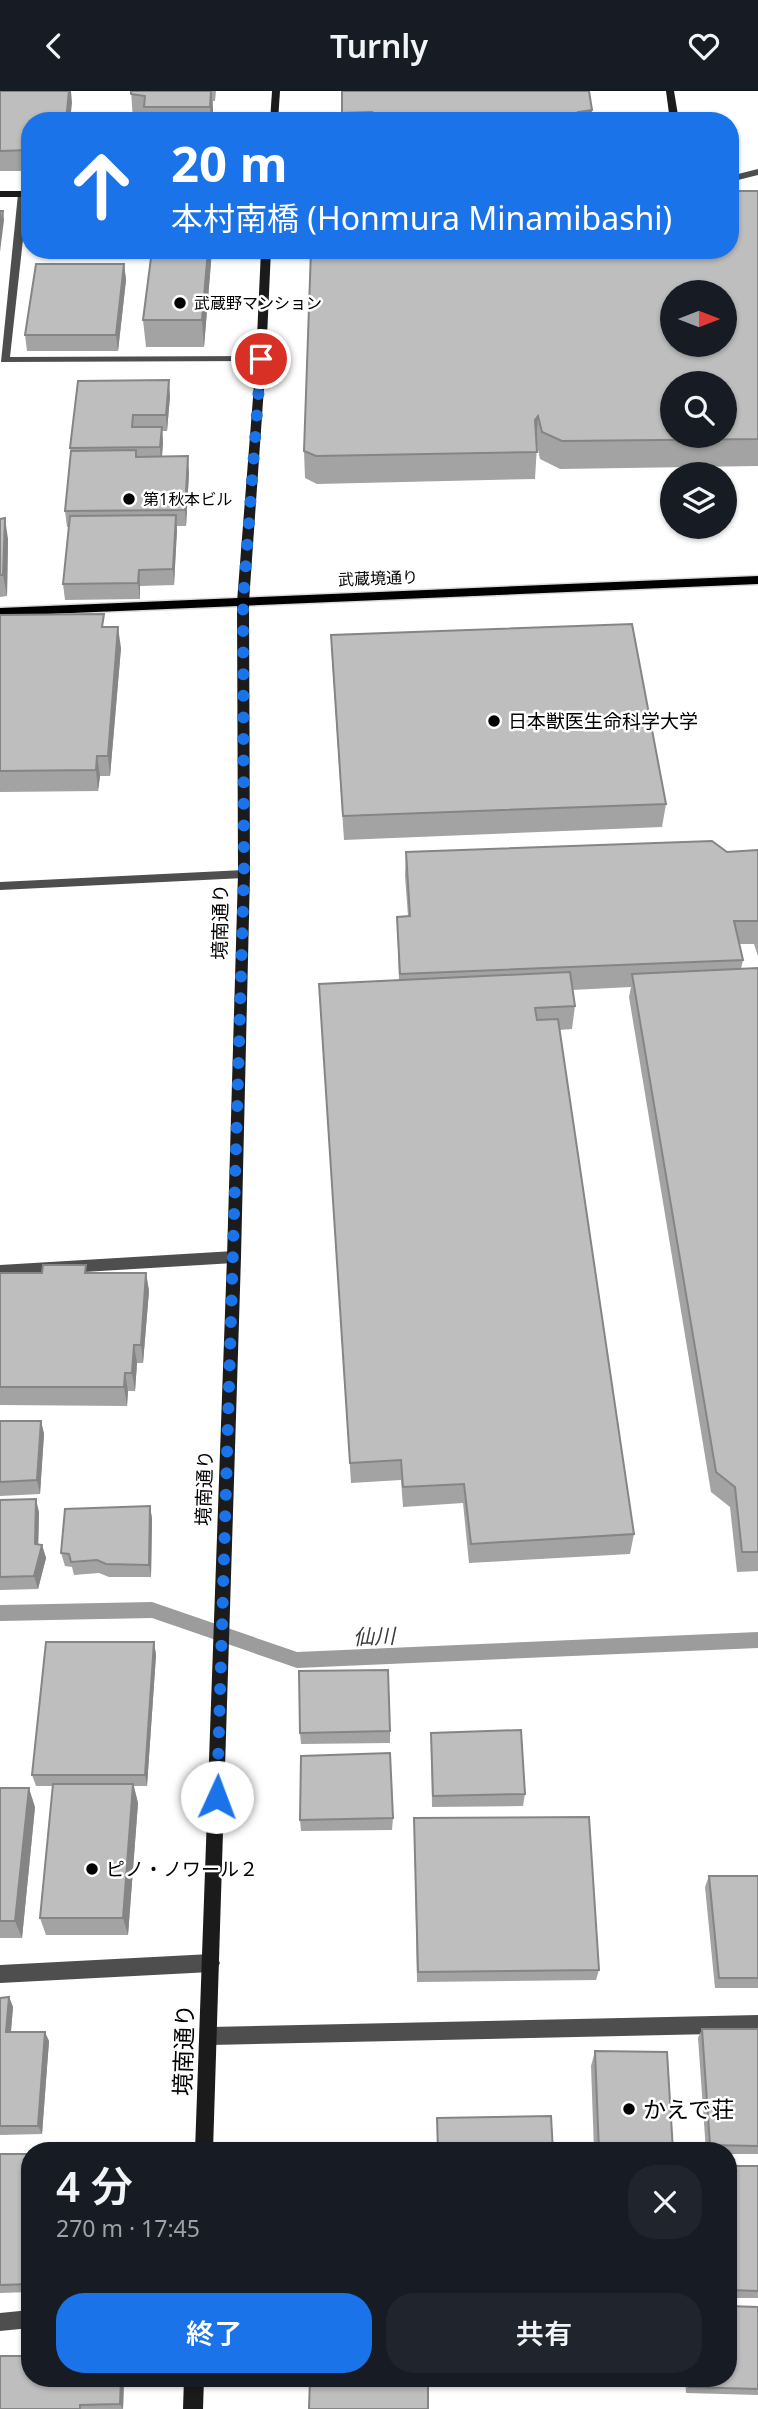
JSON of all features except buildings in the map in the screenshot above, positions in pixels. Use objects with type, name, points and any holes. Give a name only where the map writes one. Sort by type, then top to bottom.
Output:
[{"type":"main road","name":"武蔵境通り","points":[[0,612],[758,580]]},
{"type":"street","points":[[275,112],[276,91]]},
{"type":"street","points":[[670,91],[674,112]]},
{"type":"street","points":[[739,177],[758,172]]},
{"type":"street","points":[[739,175],[744,176]]},
{"type":"street","points":[[0,194],[21,194]]},
{"type":"street","points":[[21,234],[5,360],[261,359]]},
{"type":"street","name":"境南通り","points":[[204,2142],[224,1595],[244,874],[243,602],[261,359],[265,259]]},
{"type":"street","points":[[0,886],[244,874]]},
{"type":"street","points":[[0,1271],[234,1257]]},
{"type":"street","points":[[0,1974],[211,1963]]},
{"type":"street","points":[[209,2036],[758,2024]]},
{"type":"street","points":[[0,2322],[21,2320]]},
{"type":"street","points":[[193,2409],[194,2387]]},
{"type":"waterway","name":"仙川","points":[[0,1613],[152,1610],[297,1660],[758,1640]]},
{"type":"place","name":"武蔵野マンション","points":[[180,303]]},
{"type":"place","name":"第1秋本ビル","points":[[129,499]]},
{"type":"place","name":"日本獣医生命科学大学","points":[[494,721]]},
{"type":"place","name":"ピノ・ノワール２","points":[[92,1869]]},
{"type":"place","name":"かえで荘","points":[[629,2109]]},
{"type":"route","points":[[217,1797],[244,874],[243,602],[261,359]]}]
